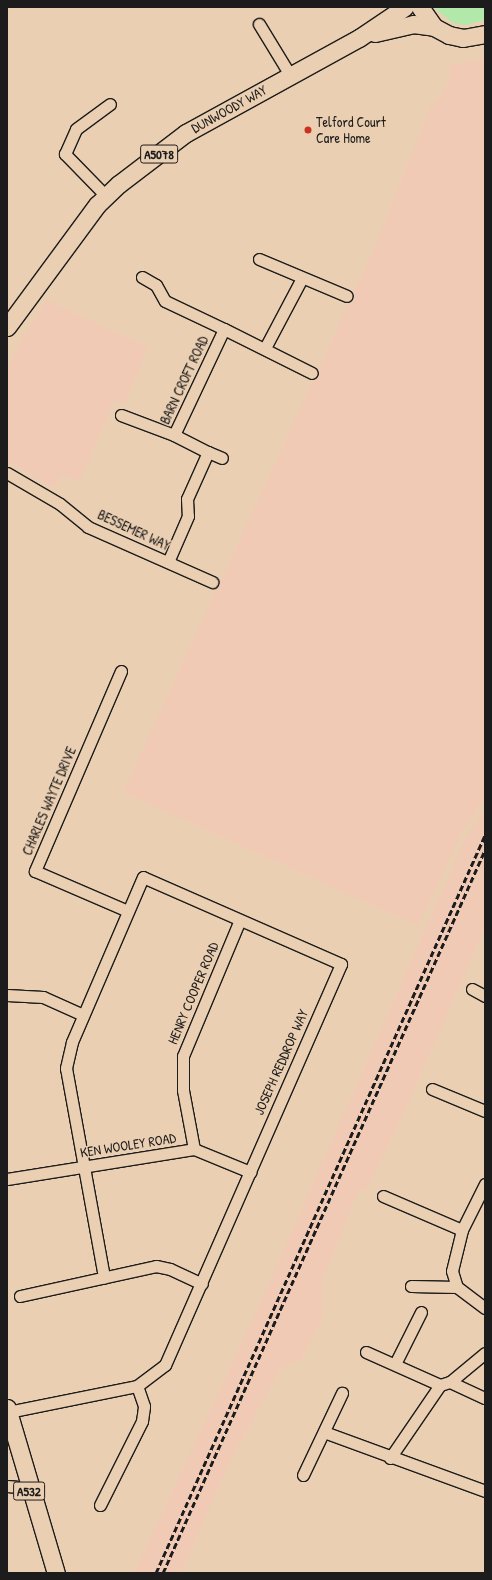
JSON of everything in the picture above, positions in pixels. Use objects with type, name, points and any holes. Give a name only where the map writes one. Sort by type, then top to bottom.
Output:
[{"type":"main road","name":"DUNWOODY WAY","points":[[7,327],[106,196],[186,133],[359,38],[405,7]]},
{"type":"main road","points":[[420,7],[434,26],[463,38],[485,34]]},
{"type":"main road","name":"DUNWOODY WAY","points":[[359,38],[413,24],[434,26]]},
{"type":"main road","name":"A532","points":[[8,1410],[28,1488],[56,1573]]},
{"type":"street","points":[[258,24],[290,75]]},
{"type":"street","points":[[106,196],[65,154],[76,129],[110,104]]},
{"type":"street","points":[[259,259],[347,296]]},
{"type":"street","name":"BARN CROFT ROAD","points":[[142,277],[156,286],[165,301],[224,329],[174,435],[222,458]]},
{"type":"street","points":[[265,348],[302,278]]},
{"type":"street","points":[[224,329],[265,348],[312,373]]},
{"type":"street","points":[[121,415],[174,435]]},
{"type":"street","points":[[168,562],[188,516],[187,499],[208,452]]},
{"type":"street","name":"BESSEMER WAY","points":[[7,473],[60,504],[88,526],[212,582]]},
{"type":"street","name":"CHARLES WAYTE DRIVE","points":[[121,671],[35,871],[128,912]]},
{"type":"street","points":[[104,1278],[66,1068],[83,1015],[143,877],[240,920]]},
{"type":"street","name":"JOSEPH REDDROP WAY","points":[[138,1386],[165,1364],[202,1284],[341,964],[240,920]]},
{"type":"street","name":"HENRY COOPER ROAD","points":[[194,1149],[183,1090],[183,1056],[240,920]]},
{"type":"street","points":[[472,989],[485,996]]},
{"type":"street","points":[[7,995],[43,997],[83,1015]]},
{"type":"street","points":[[432,1089],[485,1111]]},
{"type":"street","name":"KEN WOOLEY ROAD","points":[[7,1179],[194,1149],[250,1172]]},
{"type":"street","points":[[457,1288],[452,1271],[462,1230],[485,1184]]},
{"type":"street","points":[[383,1196],[462,1230]]},
{"type":"street","points":[[20,1296],[163,1267],[202,1284]]},
{"type":"street","points":[[411,1286],[457,1288],[485,1308]]},
{"type":"street","points":[[395,1364],[421,1312]]},
{"type":"street","points":[[366,1352],[445,1384],[485,1398]]},
{"type":"street","points":[[390,1458],[445,1384],[485,1353]]},
{"type":"street","points":[[8,1410],[138,1386],[144,1406],[142,1421],[100,1505]]},
{"type":"street","points":[[303,1475],[342,1393]]},
{"type":"street","points":[[324,1432],[390,1458],[485,1490]]},
{"type":"street","points":[[7,1486],[28,1488]]},
{"type":"shaded area","points":[[485,58],[485,799],[462,832],[418,926],[123,792],[374,249],[429,110],[449,84],[450,65]]},
{"type":"shaded area","points":[[46,300],[148,347],[124,405],[114,400],[79,483],[62,474],[53,488],[7,460],[7,366]]},
{"type":"shaded area","points":[[485,808],[485,926],[408,1104],[366,1191],[359,1190],[322,1280],[322,1319],[301,1359],[281,1368],[226,1469],[181,1573],[134,1573],[259,1306],[465,839]]},
{"type":"green space","points":[[433,7],[485,7],[485,20],[466,25],[453,23]]},
{"type":"railway","points":[[156,1573],[485,835]]},
{"type":"railway","points":[[163,1573],[485,850]]},
{"type":"place","name":"Telford Court Care Home","points":[[308,130]]}]
